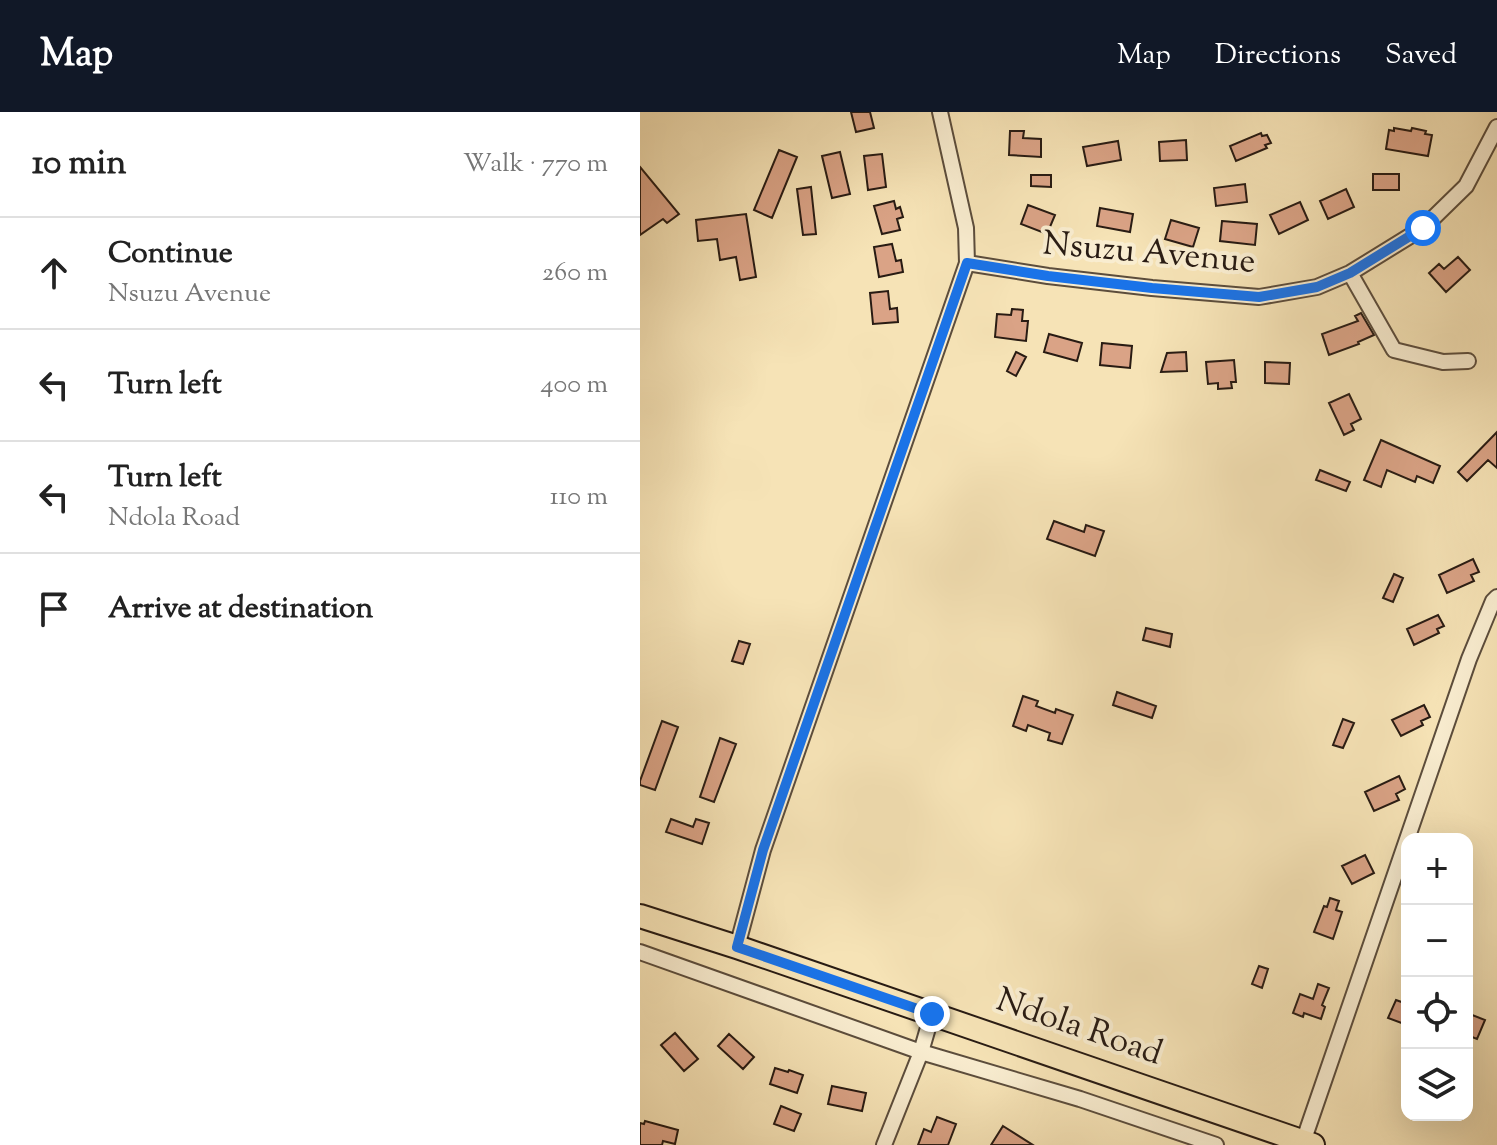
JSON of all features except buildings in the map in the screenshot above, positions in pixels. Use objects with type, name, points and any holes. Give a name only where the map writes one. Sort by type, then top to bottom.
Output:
[{"type":"main road","name":"Ndola Road","points":[[640,916],[1308,1143]]},
{"type":"street","points":[[737,947],[763,850],[967,263],[966,228],[940,112]]},
{"type":"street","name":"Nsuzu Avenue","points":[[967,263],[1063,278],[1259,297],[1317,287],[1350,273],[1423,228],[1466,186],[1497,127]]},
{"type":"street","points":[[1350,273],[1394,350],[1443,362],[1468,361]]},
{"type":"street","points":[[1308,1143],[1469,659],[1497,597]]},
{"type":"street","points":[[640,952],[921,1052],[1080,1099],[1216,1145]]},
{"type":"street","points":[[884,1145],[921,1052],[932,1014]]},
{"type":"route","points":[[932,1014],[737,947],[763,850],[967,263],[1048,276],[1259,297],[1317,287],[1350,273],[1423,228]]}]
